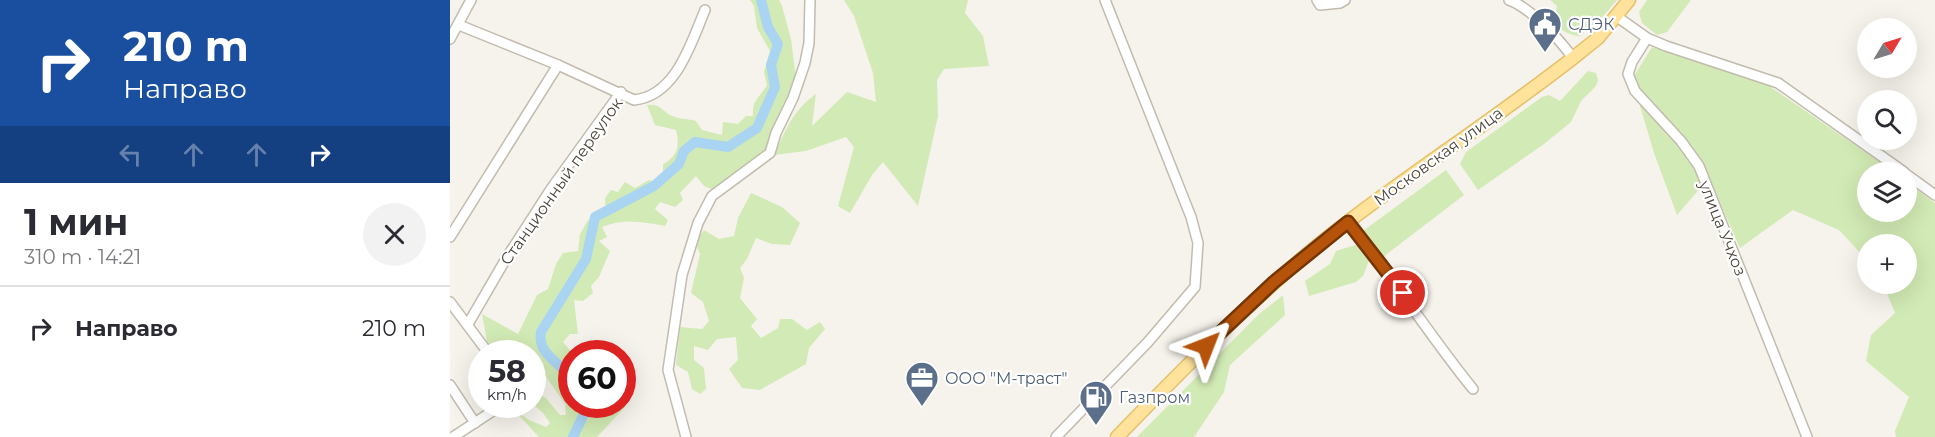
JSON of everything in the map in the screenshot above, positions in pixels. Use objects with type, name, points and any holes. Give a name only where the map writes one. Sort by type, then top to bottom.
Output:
[{"type":"main road","name":"Московская улица","points":[[1117,437],[1274,282],[1348,222],[1598,39],[1629,0]]},
{"type":"street","points":[[450,39],[471,0]]},
{"type":"street","points":[[686,437],[668,370],[682,275],[698,224],[712,196],[770,153],[805,63],[809,43],[810,0]]},
{"type":"street","points":[[1056,437],[1148,342],[1195,287],[1198,243],[1191,217],[1105,0]]},
{"type":"street","points":[[1317,0],[1320,5],[1340,3],[1345,0]]},
{"type":"street","points":[[1509,0],[1520,1],[1573,58]]},
{"type":"street","name":"Станционный переулок","points":[[468,324],[507,257],[551,189],[621,92],[634,100],[647,99],[677,72],[705,10]]},
{"type":"street","points":[[1616,16],[1647,38],[1666,46],[1778,83],[1889,162]]},
{"type":"street","points":[[459,25],[621,92]]},
{"type":"street","name":"улица Учхоз","points":[[1647,38],[1632,62],[1628,74],[1635,91],[1681,141],[1699,166],[1807,437]]},
{"type":"street","points":[[450,237],[454,221],[558,65]]},
{"type":"street","points":[[1917,182],[1935,195]]},
{"type":"street","points":[[1348,222],[1473,389]]},
{"type":"street","points":[[450,302],[479,340]]},
{"type":"street","points":[[450,385],[475,423]]},
{"type":"street","points":[[453,437],[482,418]]},
{"type":"green space","points":[[750,0],[779,0],[791,39],[796,79],[772,132],[767,152],[714,190],[704,186],[696,176],[680,193],[683,200],[675,207],[660,202],[655,209],[668,220],[665,226],[626,222],[602,227],[607,237],[599,241],[610,251],[599,277],[591,286],[593,293],[583,301],[574,300],[578,334],[570,334],[565,340],[558,340],[558,394],[546,377],[546,340],[487,340],[482,314],[518,334],[537,295],[548,289],[556,264],[563,253],[578,251],[580,234],[588,220],[595,228],[598,219],[606,215],[605,198],[611,190],[618,192],[625,182],[635,188],[649,180],[653,181],[663,172],[663,164],[677,150],[676,130],[655,125],[647,105],[657,106],[679,118],[696,121],[702,130],[722,135],[723,122],[738,124],[746,116],[753,116],[755,102],[767,85],[764,72],[770,51],[757,28],[754,6]]},
{"type":"green space","points":[[844,0],[968,0],[965,13],[983,36],[989,66],[944,69],[937,80],[938,116],[918,206],[883,162],[872,175],[850,213],[838,206],[854,147],[846,137],[806,151],[774,155],[795,114],[816,94],[812,126],[847,92],[876,102],[873,73],[854,16]]},
{"type":"green space","points":[[1550,0],[1617,0],[1598,22],[1580,36],[1567,33],[1559,28],[1553,15],[1557,6]]},
{"type":"green space","points":[[1647,0],[1691,0],[1667,32],[1657,35],[1642,23],[1639,12]]},
{"type":"green space","points":[[1652,47],[1762,81],[1857,146],[1857,150],[1862,150],[1879,162],[1857,162],[1857,222],[1917,222],[1917,190],[1935,203],[1935,437],[1896,437],[1895,431],[1909,397],[1866,361],[1871,335],[1895,313],[1887,294],[1917,294],[1917,234],[1857,234],[1857,249],[1839,230],[1793,210],[1740,248],[1709,178],[1677,215],[1654,153],[1640,106],[1641,91],[1634,76]]},
{"type":"green space","points":[[1588,71],[1596,73],[1598,80],[1596,86],[1581,101],[1571,122],[1544,144],[1478,190],[1460,164],[1466,152],[1542,97],[1549,95],[1560,101]]},
{"type":"green space","points":[[1446,170],[1464,195],[1383,257],[1363,231]]},
{"type":"green space","points":[[751,193],[782,207],[800,223],[790,245],[772,244],[756,238],[747,259],[740,268],[744,278],[740,298],[757,319],[751,326],[761,338],[778,328],[780,319],[792,319],[807,330],[820,322],[825,329],[809,348],[806,364],[760,390],[742,388],[729,369],[738,360],[736,337],[717,339],[708,350],[694,346],[694,360],[704,368],[706,389],[700,394],[692,389],[688,372],[676,365],[680,327],[702,329],[709,321],[703,302],[691,293],[700,254],[695,242],[704,230],[719,239],[734,236],[738,218]]},
{"type":"green space","points":[[1359,244],[1370,258],[1363,276],[1356,282],[1309,296],[1305,281],[1330,264],[1336,251]]},
{"type":"green space","points":[[1283,295],[1285,315],[1230,365],[1224,392],[1194,437],[1137,437],[1258,315]]},
{"type":"green space","points":[[546,398],[558,413],[558,418],[615,418],[597,437],[539,437],[521,418],[546,427],[550,423],[546,417]]},
{"type":"waterway","points":[[558,365],[542,346],[541,332],[586,259],[595,217],[654,186],[679,164],[684,151],[695,142],[728,147],[757,128],[775,87],[771,65],[778,44],[768,27],[761,0]]},
{"type":"waterway","points":[[573,437],[582,418]]},
{"type":"place","name":"СДЭК","points":[[1545,53]]},
{"type":"place","name":"ООО \"М-траст\"","points":[[922,407]]},
{"type":"place","name":"Газпром","points":[[1096,426]]},
{"type":"route","points":[[1206,346],[1274,282],[1348,222],[1403,293]]}]
